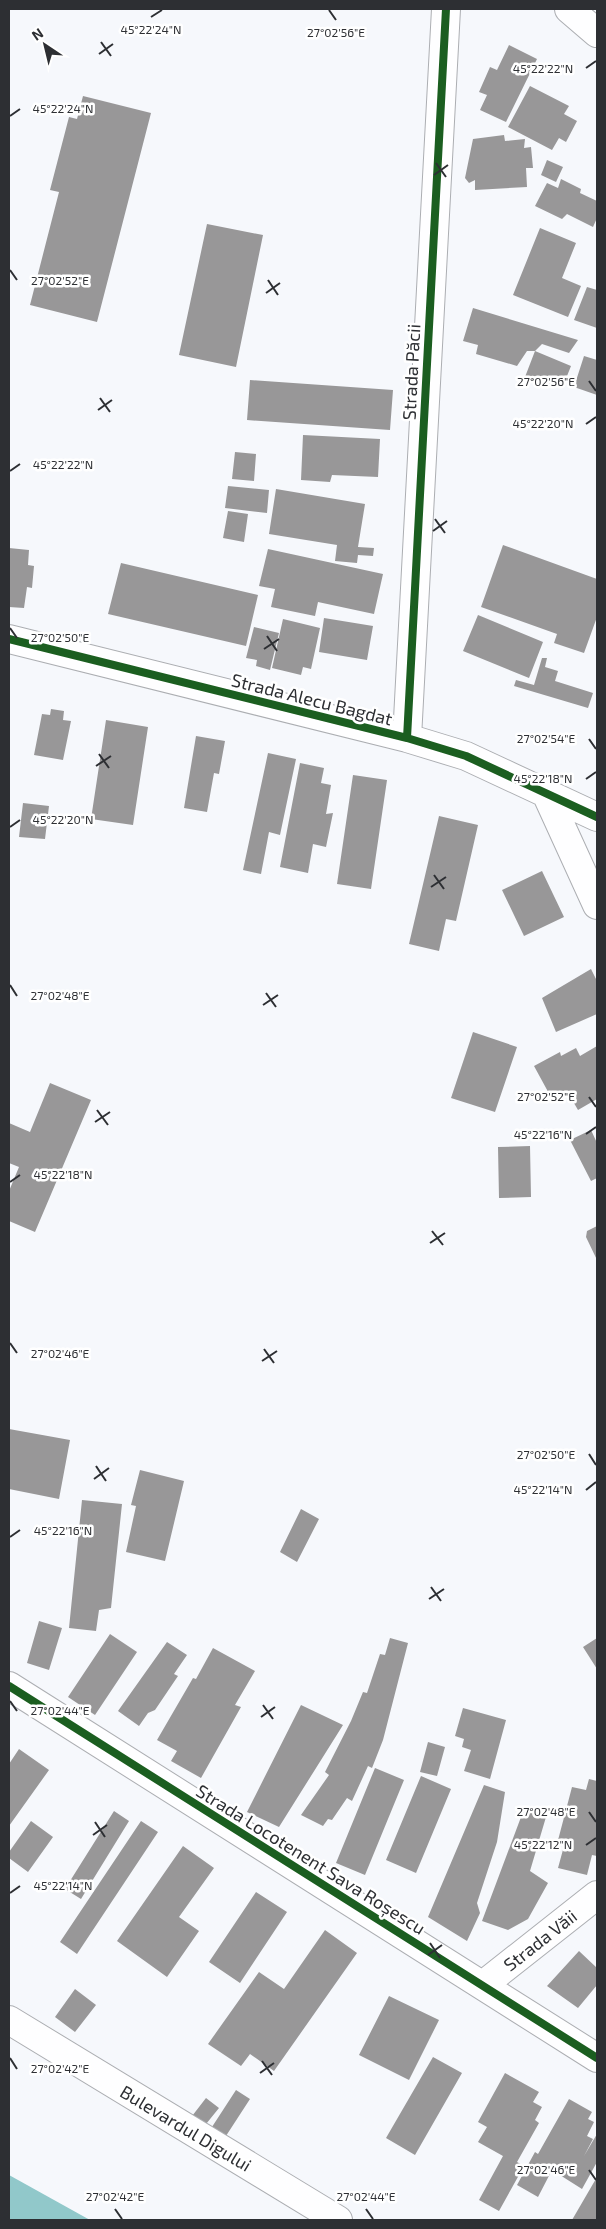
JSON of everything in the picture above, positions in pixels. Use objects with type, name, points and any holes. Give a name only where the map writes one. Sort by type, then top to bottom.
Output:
[{"type":"street","name":"Strada Păcii","points":[[407,738],[446,9]]},
{"type":"street","points":[[569,9],[597,33]]},
{"type":"street","name":"Strada Alecu Bagdat","points":[[9,639],[407,738],[466,756],[545,791],[597,817]]},
{"type":"street","points":[[545,791],[597,905]]},
{"type":"street","name":"Strada Locotenent Sava Roșescu","points":[[9,1686],[597,2058]]},
{"type":"street","name":"Strada Văii","points":[[483,1985],[597,1894]]},
{"type":"street","name":"Bulevardul Digului","points":[[9,2020],[338,2220]]},
{"type":"water","points":[[9,2175],[90,2220],[9,2220]]},
{"type":"building","points":[[509,45],[537,59],[506,122],[480,110],[487,95],[479,92],[490,67],[497,70]]},
{"type":"building","points":[[530,86],[569,106],[564,114],[577,121],[566,142],[559,138],[552,150],[508,127]]},
{"type":"building","points":[[83,96],[151,113],[97,322],[30,305],[59,192],[50,190],[69,117],[77,119]]},
{"type":"building","points":[[504,135],[505,141],[525,139],[524,148],[531,147],[533,168],[526,168],[527,187],[475,190],[475,180],[469,183],[465,178],[473,139]]},
{"type":"building","points":[[547,160],[563,167],[556,182],[541,175]]},
{"type":"building","points":[[561,179],[581,189],[580,193],[597,201],[597,218],[593,227],[567,214],[562,219],[535,206],[547,183],[558,188]]},
{"type":"building","points":[[207,224],[263,235],[236,367],[179,355]]},
{"type":"building","points":[[540,228],[576,243],[562,278],[581,286],[568,317],[513,295]]},
{"type":"building","points":[[587,287],[597,290],[597,328],[574,320]]},
{"type":"building","points":[[473,308],[578,340],[569,353],[542,344],[535,351],[527,351],[517,366],[476,354],[478,345],[463,341]]},
{"type":"building","points":[[535,351],[571,366],[563,386],[555,383],[551,387],[525,377]]},
{"type":"building","points":[[584,356],[597,360],[597,395],[574,387]]},
{"type":"building","points":[[250,380],[393,390],[390,430],[247,420]]},
{"type":"building","points":[[303,435],[380,439],[378,477],[332,475],[330,482],[301,480]]},
{"type":"building","points":[[235,452],[256,454],[254,481],[232,479]]},
{"type":"building","points":[[228,486],[269,490],[267,513],[225,508]]},
{"type":"building","points":[[276,489],[365,504],[358,547],[374,548],[373,556],[358,555],[357,563],[335,561],[337,545],[269,534]]},
{"type":"building","points":[[228,511],[248,514],[244,542],[223,538]]},
{"type":"building","points":[[503,545],[597,579],[597,617],[584,653],[554,643],[557,634],[481,607]]},
{"type":"building","points":[[9,548],[29,550],[28,565],[34,566],[32,588],[27,587],[24,608],[9,607]]},
{"type":"building","points":[[268,549],[383,574],[374,614],[318,602],[315,616],[271,607],[275,589],[259,586]]},
{"type":"building","points":[[121,563],[258,595],[246,646],[108,614]]},
{"type":"building","points":[[478,615],[543,642],[529,678],[463,651]]},
{"type":"building","points":[[324,618],[373,626],[367,660],[319,652]]},
{"type":"building","points":[[283,619],[320,628],[311,669],[303,667],[301,675],[272,668]]},
{"type":"building","points":[[254,627],[279,633],[270,670],[256,666],[257,660],[246,658]]},
{"type":"building","points":[[542,658],[547,658],[545,667],[558,671],[555,681],[593,693],[588,708],[514,686],[516,680],[534,685]]},
{"type":"building","points":[[51,709],[64,711],[63,720],[71,721],[63,760],[34,755],[42,714],[50,715]]},
{"type":"building","points":[[106,720],[148,727],[133,825],[91,819]]},
{"type":"building","points":[[196,736],[225,741],[219,774],[214,773],[207,812],[184,808]]},
{"type":"building","points":[[268,753],[296,759],[280,835],[269,832],[261,874],[243,870]]},
{"type":"building","points":[[300,763],[324,768],[321,783],[331,785],[326,814],[333,813],[326,847],[313,844],[308,873],[280,867]]},
{"type":"building","points":[[353,775],[387,780],[371,889],[337,884]]},
{"type":"building","points":[[23,803],[49,806],[45,839],[19,837]]},
{"type":"building","points":[[439,816],[478,825],[456,921],[446,919],[439,951],[409,944]]},
{"type":"building","points":[[542,871],[564,917],[524,936],[502,890]]},
{"type":"building","points":[[591,969],[597,981],[597,1014],[556,1032],[542,998]]},
{"type":"building","points":[[473,1032],[517,1047],[495,1112],[451,1098]]},
{"type":"building","points":[[597,1046],[597,1099],[578,1110],[567,1091],[552,1099],[534,1066],[560,1052],[561,1056],[576,1048],[580,1056]]},
{"type":"building","points":[[50,1083],[91,1100],[35,1232],[9,1221],[9,1191],[19,1167],[9,1163],[9,1123],[30,1132]]},
{"type":"building","points":[[591,1130],[597,1143],[597,1178],[591,1181],[570,1140]]},
{"type":"building","points":[[530,1146],[531,1197],[499,1198],[498,1147]]},
{"type":"building","points":[[597,1226],[597,1260],[586,1237],[587,1231]]},
{"type":"building","points":[[9,1429],[70,1440],[59,1499],[9,1489]]},
{"type":"building","points":[[140,1470],[184,1481],[165,1561],[126,1552],[136,1506],[131,1505]]},
{"type":"building","points":[[82,1500],[122,1504],[111,1608],[99,1610],[96,1631],[69,1628]]},
{"type":"building","points":[[301,1509],[319,1519],[297,1562],[280,1552]]},
{"type":"building","points":[[39,1621],[62,1628],[49,1670],[27,1663]]},
{"type":"building","points":[[110,1634],[137,1652],[95,1715],[68,1697]]},
{"type":"building","points":[[390,1638],[408,1643],[383,1740],[372,1768],[368,1766],[352,1801],[347,1798],[332,1820],[328,1819],[323,1826],[301,1815],[329,1775],[325,1772],[351,1721],[363,1692],[367,1693],[380,1654],[385,1655]]},
{"type":"building","points":[[597,1638],[597,1669],[583,1647]]},
{"type":"building","points":[[167,1642],[187,1655],[174,1674],[178,1676],[155,1710],[148,1713],[139,1726],[118,1711]]},
{"type":"building","points":[[213,1648],[255,1671],[235,1705],[241,1707],[201,1778],[171,1761],[177,1751],[157,1740],[193,1678],[196,1679]]},
{"type":"building","points":[[301,1705],[343,1725],[279,1827],[247,1812]]},
{"type":"building","points":[[463,1708],[506,1720],[490,1779],[464,1771],[471,1750],[462,1747],[464,1739],[455,1736]]},
{"type":"building","points":[[428,1742],[445,1747],[437,1776],[420,1772]]},
{"type":"building","points":[[19,1749],[49,1770],[9,1826],[9,1764]]},
{"type":"building","points":[[375,1768],[404,1780],[365,1875],[336,1863]]},
{"type":"building","points":[[421,1776],[451,1789],[416,1873],[386,1860]]},
{"type":"building","points":[[589,1779],[597,1781],[597,1856],[592,1855],[587,1875],[558,1868],[564,1846],[557,1844],[572,1787],[586,1790]]},
{"type":"building","points":[[484,1785],[505,1792],[497,1842],[477,1903],[480,1913],[467,1941],[428,1917]]},
{"type":"building","points":[[524,1809],[546,1817],[530,1871],[548,1883],[528,1919],[508,1930],[482,1921]]},
{"type":"building","points":[[114,1811],[129,1821],[81,1899],[65,1889]]},
{"type":"building","points":[[31,1821],[53,1837],[28,1872],[9,1858],[9,1852]]},
{"type":"building","points":[[141,1821],[158,1832],[77,1954],[60,1942]]},
{"type":"building","points":[[183,1846],[214,1868],[179,1917],[199,1931],[167,1977],[117,1941]]},
{"type":"building","points":[[256,1892],[287,1912],[240,1983],[209,1962]]},
{"type":"building","points":[[325,1930],[357,1953],[274,2071],[250,2054],[241,2066],[208,2044],[259,1972],[284,1989]]},
{"type":"building","points":[[579,1951],[597,1968],[597,1985],[578,2008],[547,1986]]},
{"type":"building","points":[[75,1989],[96,2005],[75,2032],[55,2017]]},
{"type":"building","points":[[389,1996],[439,2020],[409,2080],[359,2055]]},
{"type":"building","points":[[433,2057],[462,2073],[415,2155],[386,2138]]},
{"type":"building","points":[[505,2073],[539,2092],[533,2102],[542,2107],[535,2120],[539,2123],[517,2162],[524,2166],[499,2211],[479,2200],[503,2156],[478,2142],[487,2127],[478,2122]]},
{"type":"building","points":[[236,2090],[250,2099],[224,2139],[210,2130]]},
{"type":"building","points":[[206,2098],[219,2108],[202,2129],[189,2120]]},
{"type":"building","points":[[569,2099],[592,2112],[588,2119],[594,2122],[587,2136],[593,2139],[584,2156],[597,2134],[597,2162],[582,2189],[552,2170],[538,2197],[517,2185],[535,2152],[538,2154]]},
{"type":"building","points":[[597,2177],[597,2220],[572,2220]]},
{"type":"cycle path","points":[[407,738],[446,9]]},
{"type":"cycle path","points":[[9,639],[407,738],[466,756],[597,817]]},
{"type":"cycle path","points":[[9,1686],[597,2058]]}]
